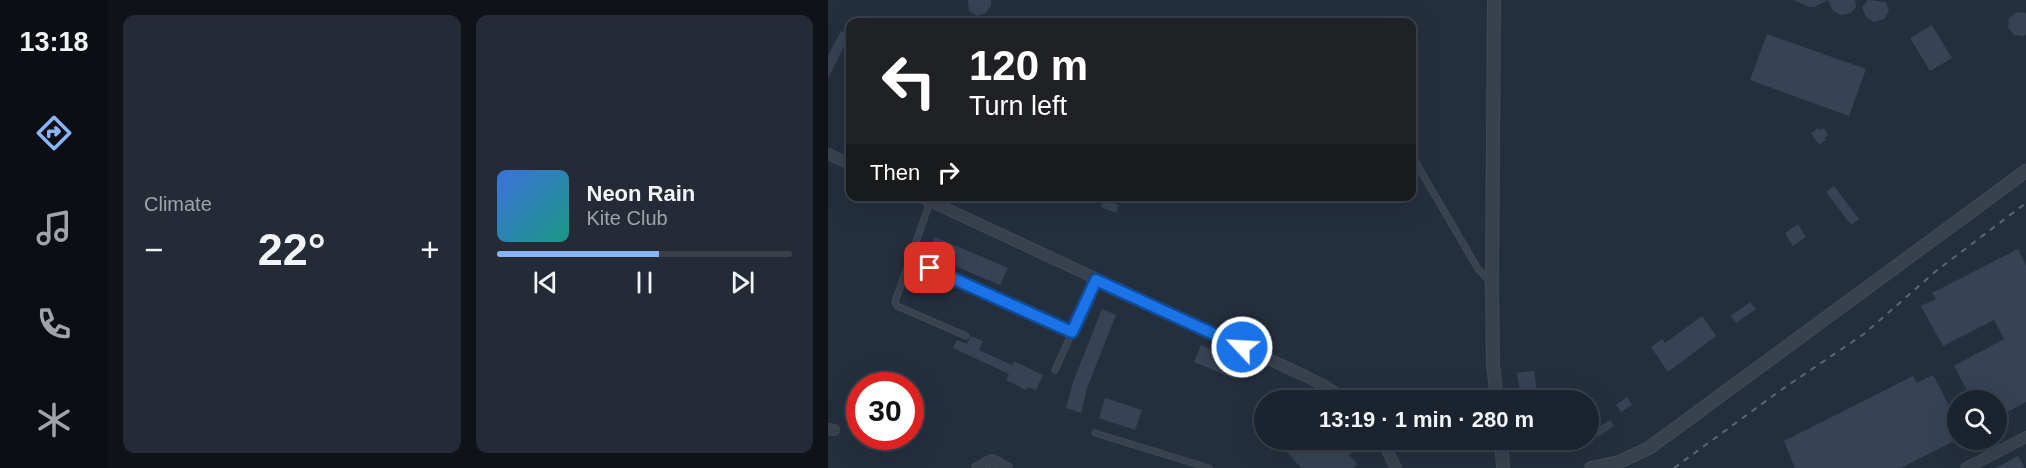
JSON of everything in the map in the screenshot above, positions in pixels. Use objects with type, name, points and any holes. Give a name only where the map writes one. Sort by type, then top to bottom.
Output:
[{"type":"street","points":[[1494,0],[1492,285],[1493,364],[1496,390]]},
{"type":"street","points":[[828,154],[846,162]]},
{"type":"street","points":[[1591,468],[1619,462],[1649,448],[2026,171]]},
{"type":"street","points":[[930,202],[1315,381],[1330,390]]},
{"type":"street","points":[[1966,468],[2026,437]]},
{"type":"street","points":[[1387,450],[1396,468]]},
{"type":"street","points":[[1501,450],[1503,468]]},
{"type":"street","points":[[976,468],[992,460],[1007,468]]},
{"type":"lane","points":[[1416,163],[1478,269],[1492,285]]},
{"type":"lane","points":[[930,202],[894,302],[897,306],[966,336]]},
{"type":"lane","points":[[909,259],[1072,332]]},
{"type":"lane","points":[[1055,370],[1096,280]]},
{"type":"lane","points":[[1095,433],[1209,468]]},
{"type":"building","points":[[968,0],[991,0],[991,5],[986,13],[977,16],[969,11]]},
{"type":"building","points":[[1793,0],[1828,0],[1809,7]]},
{"type":"building","points":[[1828,0],[1855,0],[1856,7],[1851,13],[1841,15],[1833,11]]},
{"type":"building","points":[[1868,0],[1886,2],[1889,11],[1884,19],[1874,22],[1866,17],[1862,7]]},
{"type":"building","points":[[2017,12],[2026,13],[2026,35],[2024,36],[2014,35],[2008,27],[2009,18]]},
{"type":"building","points":[[1932,25],[1952,58],[1930,71],[1910,38]]},
{"type":"building","points":[[841,31],[846,33],[846,43],[828,78],[828,56]]},
{"type":"building","points":[[1767,34],[1866,69],[1849,116],[1750,80]]},
{"type":"building","points":[[1818,128],[1820,130],[1824,128],[1828,135],[1824,138],[1826,140],[1819,145],[1811,133]]},
{"type":"building","points":[[1834,186],[1859,219],[1851,225],[1826,192]]},
{"type":"building","points":[[1103,201],[1119,205],[1116,213],[1101,207]]},
{"type":"building","points":[[1798,224],[1806,237],[1793,246],[1785,233]]},
{"type":"building","points":[[935,237],[1008,268],[1000,285],[927,254]]},
{"type":"building","points":[[2018,249],[2026,265],[2026,402],[2007,412],[2007,390],[1967,390],[1954,366],[2004,339],[1994,320],[1943,346],[1921,306],[1936,299],[1932,293]]},
{"type":"building","points":[[1750,302],[1756,309],[1736,323],[1731,316]]},
{"type":"building","points":[[1102,309],[1116,315],[1087,388],[1081,413],[1066,408],[1073,382]]},
{"type":"building","points":[[1702,316],[1716,336],[1668,372],[1651,347],[1662,339],[1665,343]]},
{"type":"building","points":[[971,336],[983,341],[979,350],[1012,365],[1014,361],[1043,375],[1036,390],[1028,387],[1026,390],[1006,380],[1009,374],[953,348],[957,340],[967,344]]},
{"type":"building","points":[[1201,345],[1242,362],[1235,379],[1194,362]]},
{"type":"building","points":[[1534,371],[1537,390],[1520,390],[1517,373]]},
{"type":"building","points":[[1933,375],[1947,402],[1947,445],[1901,468],[1795,468],[1784,441],[1913,376],[1917,383]]},
{"type":"building","points":[[1627,397],[1632,405],[1621,412],[1616,405]]},
{"type":"building","points":[[1105,398],[1142,410],[1135,430],[1099,418]]},
{"type":"building","points":[[1610,420],[1614,426],[1599,436],[1599,427]]},
{"type":"building","points":[[1355,450],[1349,455],[1357,464],[1353,468],[1301,468],[1286,451]]},
{"type":"building","points":[[2018,456],[2025,468],[1996,468]]},
{"type":"railway","points":[[1674,468],[1781,390],[1864,334],[1936,271],[2026,203]]},
{"type":"route","points":[[930,268],[1072,332],[1096,280],[1242,347]]}]
